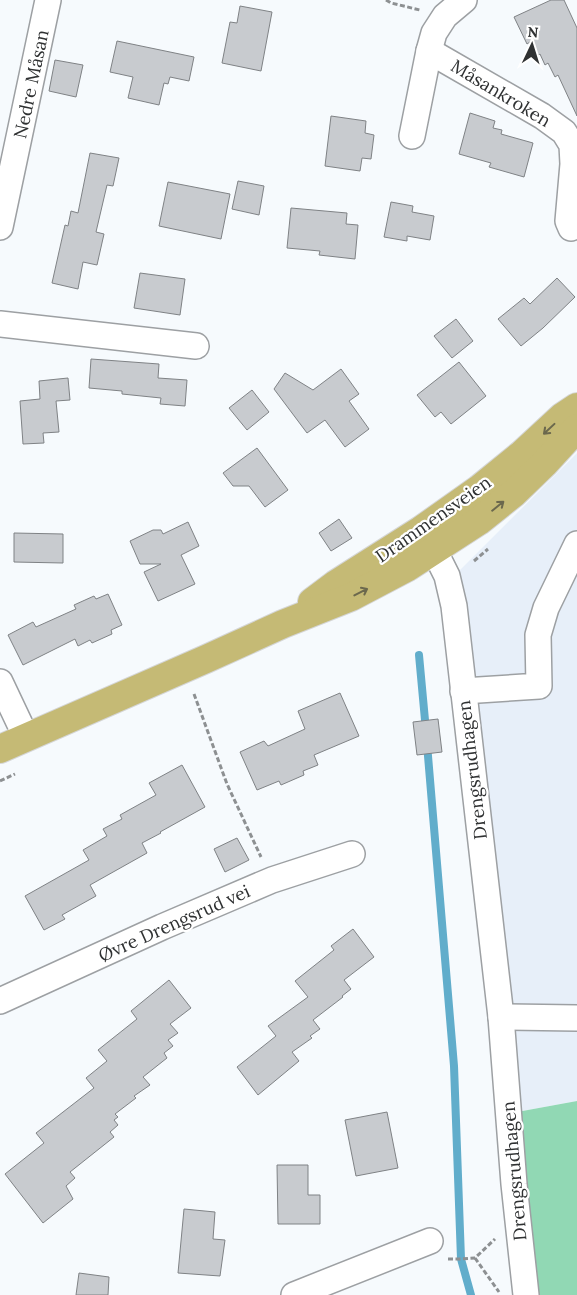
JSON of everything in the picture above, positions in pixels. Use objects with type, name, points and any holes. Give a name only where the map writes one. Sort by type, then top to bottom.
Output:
[{"type":"main road","name":"Drammensveien","points":[[428,540],[479,489],[522,454],[562,417],[577,407]]},
{"type":"main road","name":"Drammensveien","points":[[0,749],[283,624],[336,584],[428,540],[479,520],[514,493],[577,428]]},
{"type":"street","name":"Nedre Måsan","points":[[0,227],[48,0]]},
{"type":"street","name":"Måsankroken","points":[[412,136],[434,33],[445,16],[464,0]]},
{"type":"street","name":"Måsankroken","points":[[429,51],[542,116],[564,132],[572,145],[573,164],[568,221],[571,228]]},
{"type":"street","points":[[0,324],[196,346]]},
{"type":"street","name":"Drengsrudhagen","points":[[428,540],[447,576],[454,606],[501,1018],[514,1184],[526,1295]]},
{"type":"street","points":[[463,691],[539,686],[538,635],[546,608],[577,544]]},
{"type":"street","points":[[0,682],[26,737]]},
{"type":"street","name":"Øvre Drengsrud vei","points":[[0,1001],[153,931],[272,880],[352,854]]},
{"type":"street","points":[[501,1018],[577,1018]]},
{"type":"street","points":[[294,1295],[430,1242]]},
{"type":"path","points":[[386,0],[391,3],[445,16]]},
{"type":"path","points":[[194,694],[227,784],[272,880]]},
{"type":"path","points":[[474,1258],[501,1295]]},
{"type":"shaded area","points":[[577,453],[577,1101],[517,1112],[447,583]]},
{"type":"green space","points":[[577,1101],[577,1295],[534,1295],[517,1112]]},
{"type":"building","points":[[551,0],[564,0],[577,28],[577,116],[558,75],[555,77],[548,63],[545,65],[540,54],[537,56],[530,42],[527,44],[514,17]]},
{"type":"building","points":[[240,6],[272,12],[261,71],[222,63],[230,22],[237,23]]},
{"type":"building","points":[[117,41],[194,57],[189,81],[170,77],[168,84],[164,83],[159,105],[128,98],[133,77],[110,72]]},
{"type":"building","points":[[55,60],[83,65],[76,97],[49,91]]},
{"type":"building","points":[[470,113],[495,121],[493,128],[502,130],[501,134],[533,143],[524,177],[489,167],[491,163],[459,154]]},
{"type":"building","points":[[331,116],[366,121],[365,133],[374,135],[371,159],[362,158],[360,171],[325,166]]},
{"type":"building","points":[[90,153],[119,158],[113,186],[107,185],[96,232],[104,234],[97,265],[83,262],[78,289],[52,283],[65,225],[68,226],[71,211],[78,213]]},
{"type":"building","points":[[238,181],[264,186],[259,215],[232,209]]},
{"type":"building","points":[[168,182],[230,194],[221,239],[159,226]]},
{"type":"building","points":[[391,202],[413,206],[412,212],[434,216],[430,240],[407,236],[407,241],[384,237]]},
{"type":"building","points":[[291,208],[347,213],[346,224],[358,225],[355,259],[319,255],[320,251],[287,248]]},
{"type":"building","points":[[140,273],[185,279],[180,315],[134,308]]},
{"type":"building","points":[[557,278],[575,297],[521,346],[498,319],[524,298],[530,304]]},
{"type":"building","points":[[456,319],[473,341],[452,358],[434,336]]},
{"type":"building","points":[[91,359],[159,364],[158,378],[187,380],[185,406],[160,404],[161,398],[122,394],[122,391],[89,388]]},
{"type":"building","points":[[459,362],[486,396],[451,424],[441,412],[435,417],[417,395]]},
{"type":"building","points":[[341,369],[359,394],[349,401],[369,429],[345,447],[325,420],[307,433],[274,389],[285,373],[313,390]]},
{"type":"building","points":[[68,378],[70,400],[56,401],[59,432],[43,433],[44,443],[23,444],[20,401],[40,399],[39,381]]},
{"type":"building","points":[[252,390],[269,412],[247,430],[229,408]]},
{"type":"building","points":[[257,448],[288,490],[265,507],[249,486],[233,486],[223,473]]},
{"type":"building","points":[[339,519],[352,538],[331,551],[319,533]]},
{"type":"building","points":[[188,522],[199,546],[181,555],[195,584],[158,601],[144,572],[161,564],[140,564],[130,541],[153,530],[161,530],[163,534]]},
{"type":"building","points":[[14,533],[63,534],[63,563],[14,562]]},
{"type":"building","points":[[108,594],[122,625],[111,630],[112,634],[92,643],[90,640],[78,646],[75,639],[23,665],[8,635],[33,622],[36,627],[76,609],[74,605],[94,596],[96,599]]},
{"type":"building","points":[[340,693],[359,736],[314,755],[318,765],[303,771],[304,775],[281,785],[279,781],[257,790],[240,752],[264,741],[268,746],[305,729],[298,711]]},
{"type":"building","points":[[438,719],[442,752],[417,755],[413,722]]},
{"type":"building","points":[[182,765],[205,807],[142,843],[147,853],[90,885],[96,896],[62,915],[65,919],[44,930],[25,896],[89,860],[83,850],[107,836],[103,829],[122,819],[120,815],[156,795],[149,783]]},
{"type":"building","points":[[237,838],[249,860],[225,872],[214,849]]},
{"type":"building","points":[[353,929],[374,957],[344,980],[351,989],[313,1020],[320,1029],[310,1036],[312,1038],[292,1052],[299,1061],[258,1095],[237,1067],[276,1036],[268,1026],[308,997],[295,981],[334,950],[331,946]]},
{"type":"building","points":[[169,980],[191,1008],[170,1024],[178,1033],[168,1040],[173,1046],[164,1053],[167,1058],[143,1077],[150,1085],[134,1096],[136,1098],[115,1114],[118,1117],[114,1120],[118,1125],[110,1132],[114,1137],[70,1172],[75,1178],[66,1186],[73,1199],[43,1223],[5,1174],[44,1143],[36,1133],[94,1088],[86,1078],[107,1061],[98,1050],[137,1019],[131,1011]]},
{"type":"building","points":[[387,1112],[398,1168],[356,1176],[345,1120]]},
{"type":"building","points":[[277,1165],[308,1165],[308,1195],[320,1195],[320,1224],[278,1224]]},
{"type":"building","points":[[184,1209],[215,1212],[213,1239],[225,1240],[220,1276],[178,1273]]},
{"type":"building","points":[[79,1273],[109,1277],[108,1295],[76,1295]]},
{"type":"waterway","points":[[419,655],[426,731]]},
{"type":"waterway","points":[[427,744],[454,1066],[461,1259],[471,1295]]}]
